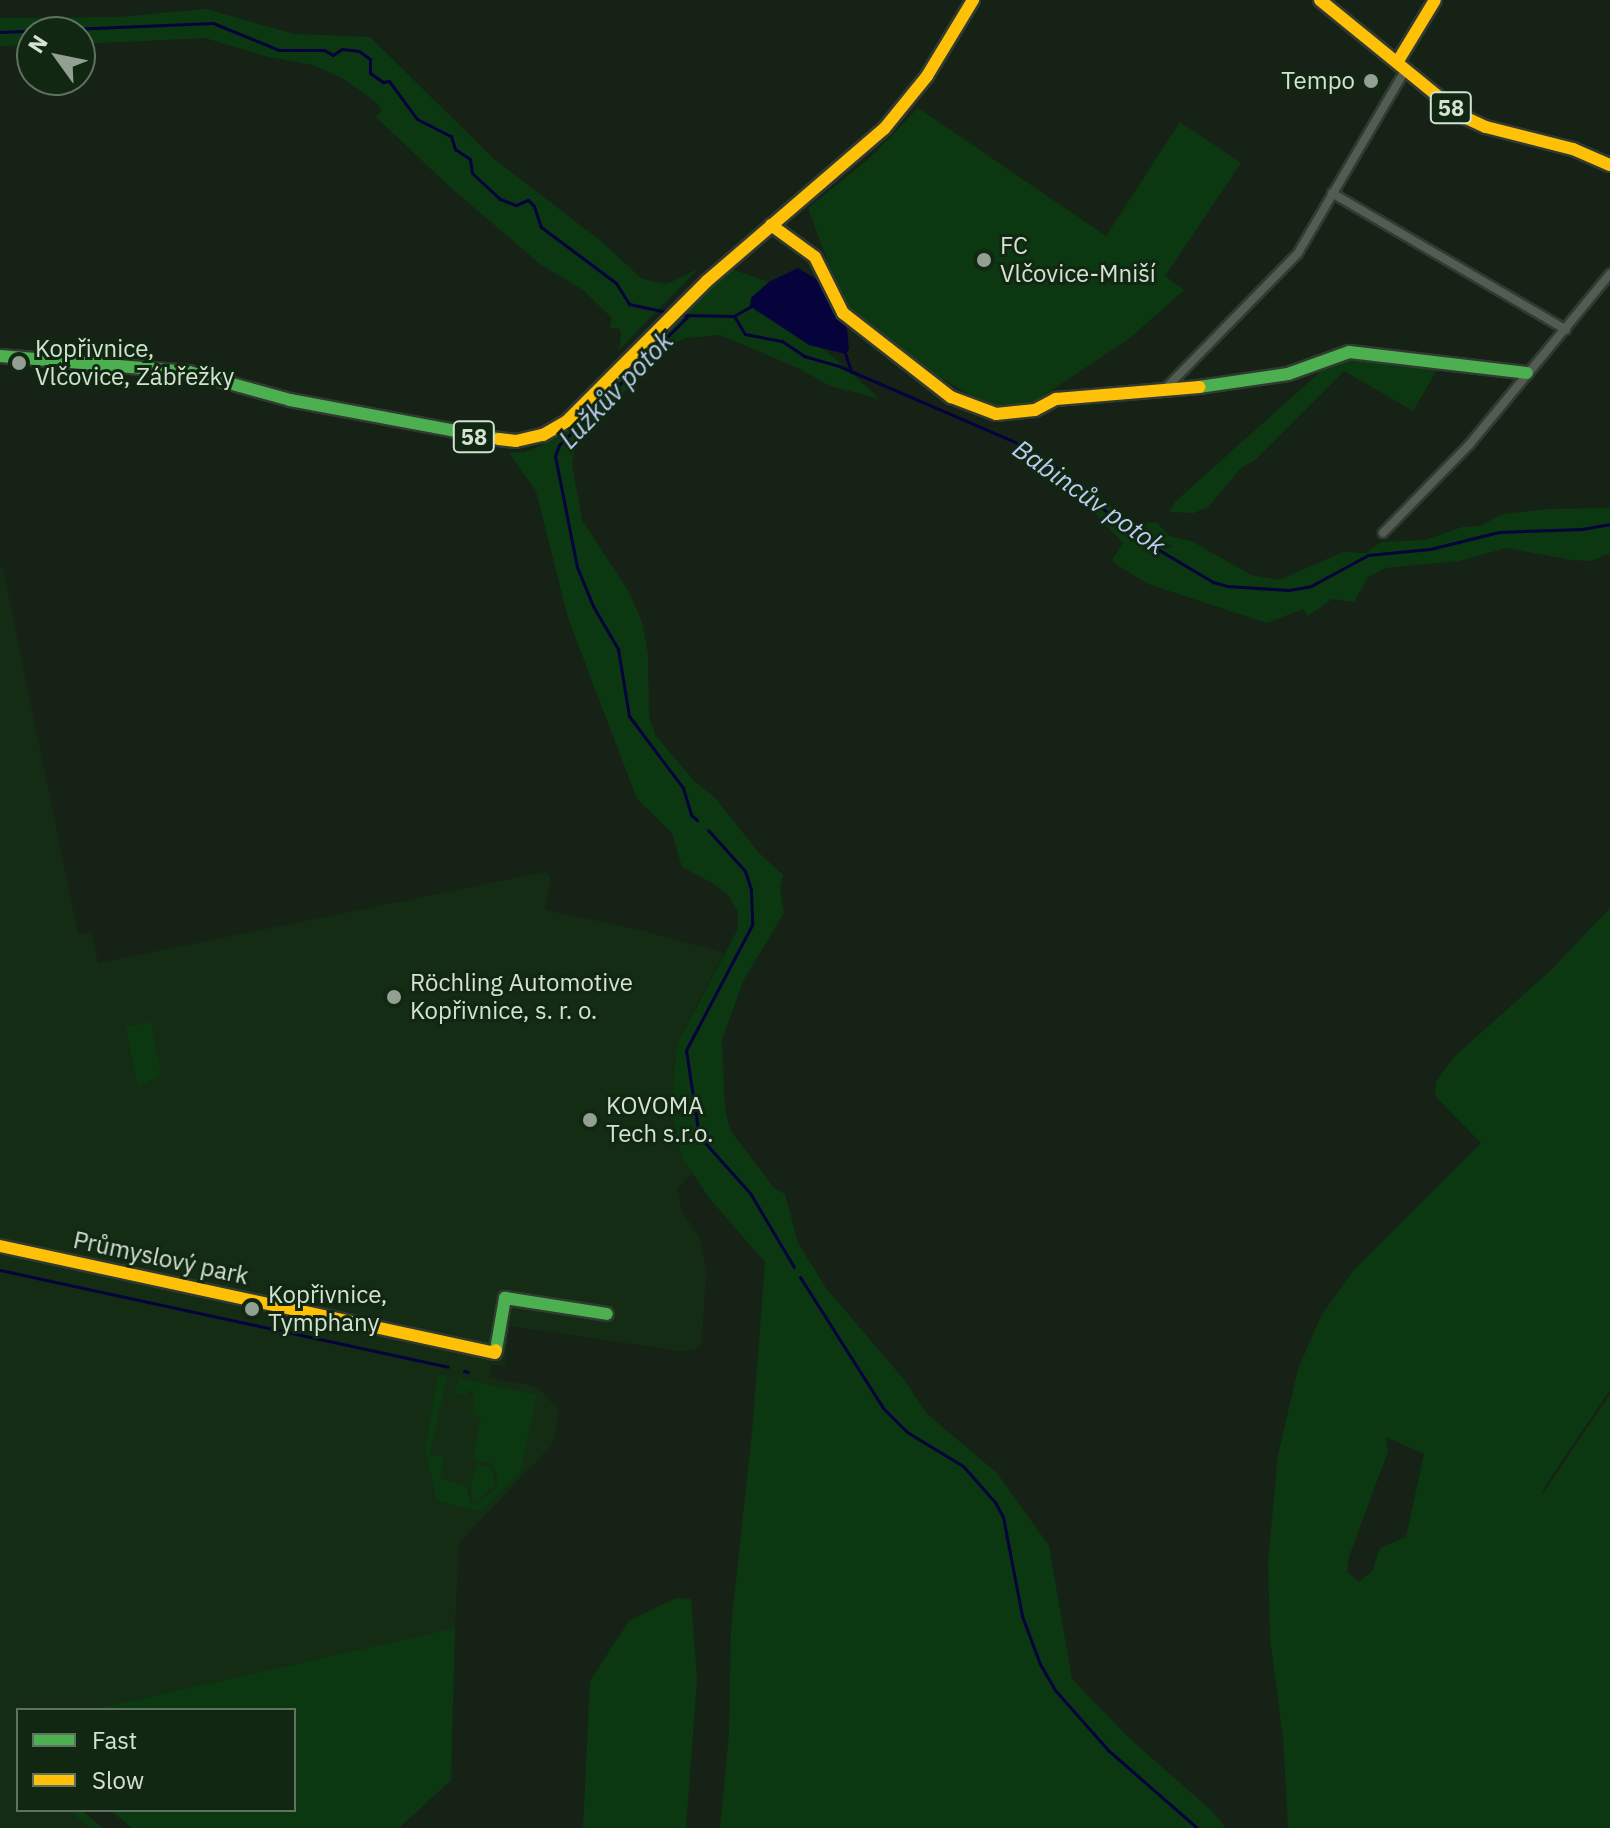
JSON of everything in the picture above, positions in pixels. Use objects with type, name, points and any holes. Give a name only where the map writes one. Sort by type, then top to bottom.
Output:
[{"type":"street","name":"58","points":[[0,356],[189,372],[305,403],[475,437],[524,440],[551,432],[567,421],[707,281],[884,129],[927,76],[973,0]]},
{"type":"street","name":"58","points":[[1320,0],[1451,108],[1475,122],[1573,149],[1610,165]]},
{"type":"street","points":[[1162,392],[1298,253],[1435,0]]},
{"type":"street","points":[[1332,193],[1566,330]]},
{"type":"street","points":[[771,225],[815,257],[843,313],[961,402],[996,414],[1035,410],[1056,399],[1221,387],[1276,377],[1341,353],[1359,351],[1448,366],[1527,373]]},
{"type":"street","points":[[1383,533],[1469,445],[1610,274]]},
{"type":"street","name":"Průmyslový park","points":[[0,1246],[318,1310],[495,1353],[505,1298],[607,1314]]},
{"type":"shaded area","points":[[206,9],[294,34],[370,37],[494,159],[602,242],[642,279],[667,284],[698,269],[619,350],[620,329],[610,328],[612,318],[583,290],[540,264],[450,187],[376,117],[382,110],[377,103],[344,79],[313,65],[265,56],[205,38],[96,43],[96,17]]},
{"type":"shaded area","points":[[0,18],[16,18],[16,46],[0,46]]},
{"type":"shaded area","name":"FC Vlčovice-Mniší","points":[[918,108],[1106,236],[1180,122],[1241,163],[1165,276],[1184,290],[1130,338],[1034,402],[992,409],[899,352],[846,312],[808,208],[870,158]]},
{"type":"shaded area","points":[[798,268],[816,279],[832,301],[847,329],[849,349],[846,354],[809,345],[750,306],[751,298],[769,282]]},
{"type":"shaded area","points":[[731,269],[769,282],[751,298],[754,310],[826,351],[880,399],[830,386],[798,368],[720,335],[686,338],[668,346],[586,434],[575,448],[572,464],[582,520],[629,592],[642,622],[648,654],[649,717],[656,736],[695,782],[715,798],[759,853],[783,875],[780,889],[784,913],[743,981],[722,1040],[725,1109],[730,1130],[774,1188],[785,1194],[798,1243],[826,1288],[905,1381],[927,1414],[997,1473],[1049,1546],[1072,1679],[1128,1737],[1212,1811],[1226,1828],[720,1828],[729,1734],[731,1628],[753,1422],[765,1262],[709,1198],[682,1157],[671,1110],[677,1044],[738,929],[738,912],[729,896],[682,867],[672,833],[637,799],[568,618],[536,491],[509,453],[526,452],[561,436]]},
{"type":"shaded area","points":[[1342,357],[1438,368],[1413,411],[1344,371],[1255,460],[1241,468],[1208,507],[1194,513],[1169,512],[1175,502],[1329,364]]},
{"type":"shaded area","points":[[1099,498],[1131,522],[1157,523],[1170,536],[1193,542],[1251,575],[1279,580],[1343,552],[1366,553],[1381,542],[1426,540],[1462,527],[1480,526],[1503,514],[1549,509],[1610,508],[1610,553],[1591,561],[1506,548],[1459,561],[1385,568],[1368,577],[1354,602],[1332,599],[1308,616],[1303,609],[1267,623],[1148,584],[1117,565],[1112,560],[1123,543],[1088,506]]},
{"type":"shaded area","points":[[0,568],[3,568],[78,934],[92,932],[98,963],[545,872],[551,876],[545,910],[641,930],[724,953],[677,1044],[671,1109],[682,1157],[694,1172],[677,1188],[682,1211],[700,1238],[706,1272],[702,1342],[694,1350],[679,1351],[510,1326],[505,1366],[492,1365],[489,1377],[533,1386],[542,1392],[558,1409],[556,1429],[552,1445],[459,1543],[455,1628],[99,1708],[16,1708],[16,1812],[70,1812],[90,1828],[0,1828]]},
{"type":"shaded area","points":[[1610,908],[1610,1390],[1540,1498],[1610,1394],[1610,1828],[1288,1828],[1283,1738],[1270,1637],[1268,1563],[1278,1455],[1298,1369],[1321,1316],[1353,1271],[1481,1143],[1435,1096],[1436,1082],[1454,1057],[1551,970]],"holes":[[[1386,1437],[1424,1454],[1406,1537],[1380,1548],[1372,1571],[1359,1582],[1347,1572],[1349,1557],[1388,1451]]]},
{"type":"shaded area","points":[[151,1022],[161,1075],[138,1087],[126,1027]]},
{"type":"shaded area","points":[[438,1374],[447,1376],[430,1454],[444,1457],[440,1478],[467,1487],[470,1502],[475,1505],[497,1488],[498,1480],[492,1464],[473,1459],[481,1417],[472,1415],[474,1391],[467,1390],[466,1395],[455,1393],[459,1378],[537,1395],[520,1472],[480,1512],[437,1501],[425,1449]]},
{"type":"shaded area","points":[[476,1464],[491,1467],[495,1484],[477,1502],[472,1500],[471,1488]]},
{"type":"shaded area","points":[[676,1598],[691,1599],[697,1679],[686,1828],[583,1828],[590,1681],[629,1621]]},
{"type":"shaded area","points":[[455,1628],[451,1780],[399,1828],[132,1828],[112,1812],[296,1812],[296,1708],[99,1708]]},
{"type":"shaded area","points":[[70,1812],[83,1812],[103,1828],[90,1828]]},
{"type":"waterway","name":"Babincův potok","points":[[0,32],[213,23],[279,50],[324,50],[333,55],[342,49],[359,51],[370,59],[370,73],[383,82],[389,81],[417,119],[451,136],[455,149],[470,159],[472,173],[500,199],[516,205],[528,200],[534,206],[541,227],[616,283],[629,304],[663,311]]},
{"type":"waterway","points":[[734,316],[751,306]]},
{"type":"waterway","name":"Babincův potok","points":[[680,315],[734,316],[745,334],[782,341],[804,356],[839,366],[1013,441],[1067,475],[1127,531],[1213,582],[1227,586],[1289,590],[1311,586],[1368,555],[1430,549],[1499,532],[1582,529],[1610,524]]},
{"type":"waterway","name":"Lužkův potok","points":[[688,316],[559,445],[555,456],[577,567],[593,606],[618,649],[629,716],[683,788],[691,815],[697,820]]},
{"type":"waterway","points":[[845,353],[851,372]]},
{"type":"waterway","name":"Lužkův potok","points":[[708,830],[745,871],[751,890],[752,925],[686,1050],[699,1136],[750,1193],[794,1267]]},
{"type":"waterway","points":[[0,1270],[448,1367]]},
{"type":"waterway","name":"Lužkův potok","points":[[800,1277],[883,1408],[907,1432],[963,1466],[995,1502],[1003,1517],[1022,1616],[1040,1664],[1055,1690],[1108,1750],[1197,1828]]},
{"type":"waterway","points":[[464,1371],[468,1372]]},
{"type":"traffic: fast","points":[[1199,387],[1288,374],[1349,352],[1527,373]]},
{"type":"traffic: fast","points":[[0,356],[189,372],[290,400],[499,439]]},
{"type":"traffic: fast","points":[[496,1350],[505,1298],[607,1314]]},
{"type":"traffic: slow","points":[[499,439],[516,441],[543,435],[567,421],[707,281],[884,129],[927,76],[973,0]]},
{"type":"traffic: slow","points":[[1320,0],[1462,116],[1486,127],[1573,149],[1610,165]]},
{"type":"traffic: slow","points":[[1398,61],[1435,0]]},
{"type":"traffic: slow","points":[[771,225],[815,257],[843,313],[951,397],[996,414],[1035,410],[1056,399],[1199,387]]},
{"type":"traffic: slow","points":[[0,1246],[495,1353],[496,1350]]},
{"type":"place","name":"Tempo","points":[[1371,81]]},
{"type":"place","name":"FC Vlčovice-Mniší","points":[[984,260]]},
{"type":"place","name":"Kopřivnice, Vlčovice, Zábřežky","points":[[19,363]]},
{"type":"place","name":"Röchling Automotive Kopřivnice, s. r. o.","points":[[394,997]]},
{"type":"place","name":"KOVOMA Tech s.r.o.","points":[[590,1120]]},
{"type":"place","name":"Kopřivnice, Tymphany","points":[[252,1309]]}]
